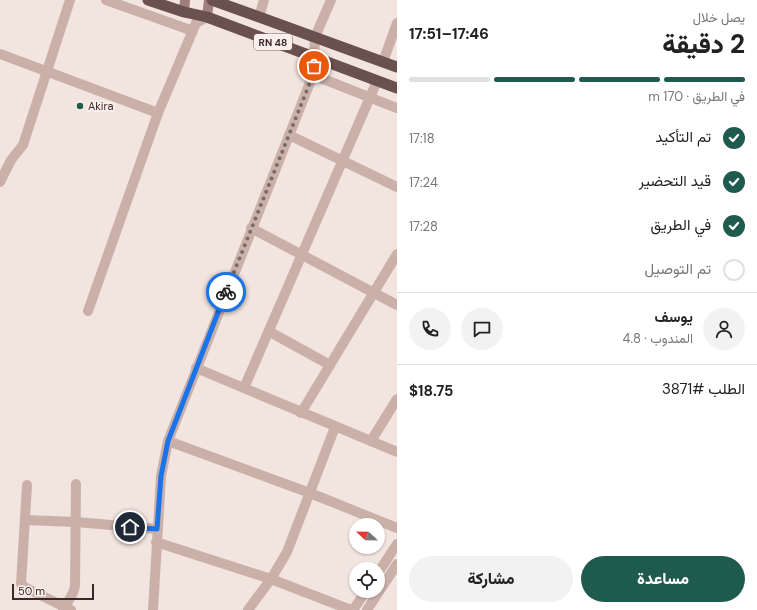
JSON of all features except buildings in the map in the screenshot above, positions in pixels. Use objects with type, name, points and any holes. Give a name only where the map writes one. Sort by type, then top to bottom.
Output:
[{"type":"highway","name":"RN 48","points":[[148,0],[184,12],[207,17],[397,88]]},
{"type":"highway","name":"RN 48","points":[[210,0],[315,36],[397,67]]},
{"type":"main road","points":[[184,12],[185,0]]},
{"type":"main road","points":[[207,17],[210,0]]},
{"type":"street","points":[[0,182],[11,160],[23,145],[70,0]]},
{"type":"street","points":[[106,0],[194,27]]},
{"type":"street","points":[[258,16],[264,0]]},
{"type":"street","points":[[153,610],[161,476],[168,441],[251,228],[313,75],[315,36],[331,0]]},
{"type":"street","points":[[184,12],[194,27]]},
{"type":"street","points":[[88,311],[158,113],[194,27],[207,17]]},
{"type":"street","points":[[383,62],[397,23]]},
{"type":"street","points":[[0,54],[158,113]]},
{"type":"street","points":[[313,75],[397,108]]},
{"type":"street","points":[[244,388],[344,162],[377,81]]},
{"type":"street","points":[[289,135],[397,187]]},
{"type":"street","points":[[251,228],[397,305]]},
{"type":"street","points":[[301,413],[397,254]]},
{"type":"street","points":[[270,332],[330,365]]},
{"type":"street","points":[[196,368],[397,452]]},
{"type":"street","points":[[371,441],[397,399]]},
{"type":"street","points":[[248,610],[271,579],[287,552],[335,427]]},
{"type":"street","points":[[168,441],[310,493],[397,528]]},
{"type":"street","points":[[27,485],[21,584],[66,609],[75,586],[76,484]]},
{"type":"street","points":[[26,520],[76,522],[157,529]]},
{"type":"street","points":[[156,542],[271,579],[352,610],[361,598]]},
{"type":"street","points":[[385,562],[397,544]]},
{"type":"street","points":[[366,610],[397,564]]},
{"type":"way so far","points":[[226,292],[313,75],[314,66]]},
{"type":"place","name":"Akira","points":[[80,106]]},
{"type":"route","points":[[130,527],[157,529],[161,476],[168,441],[226,292]]}]
